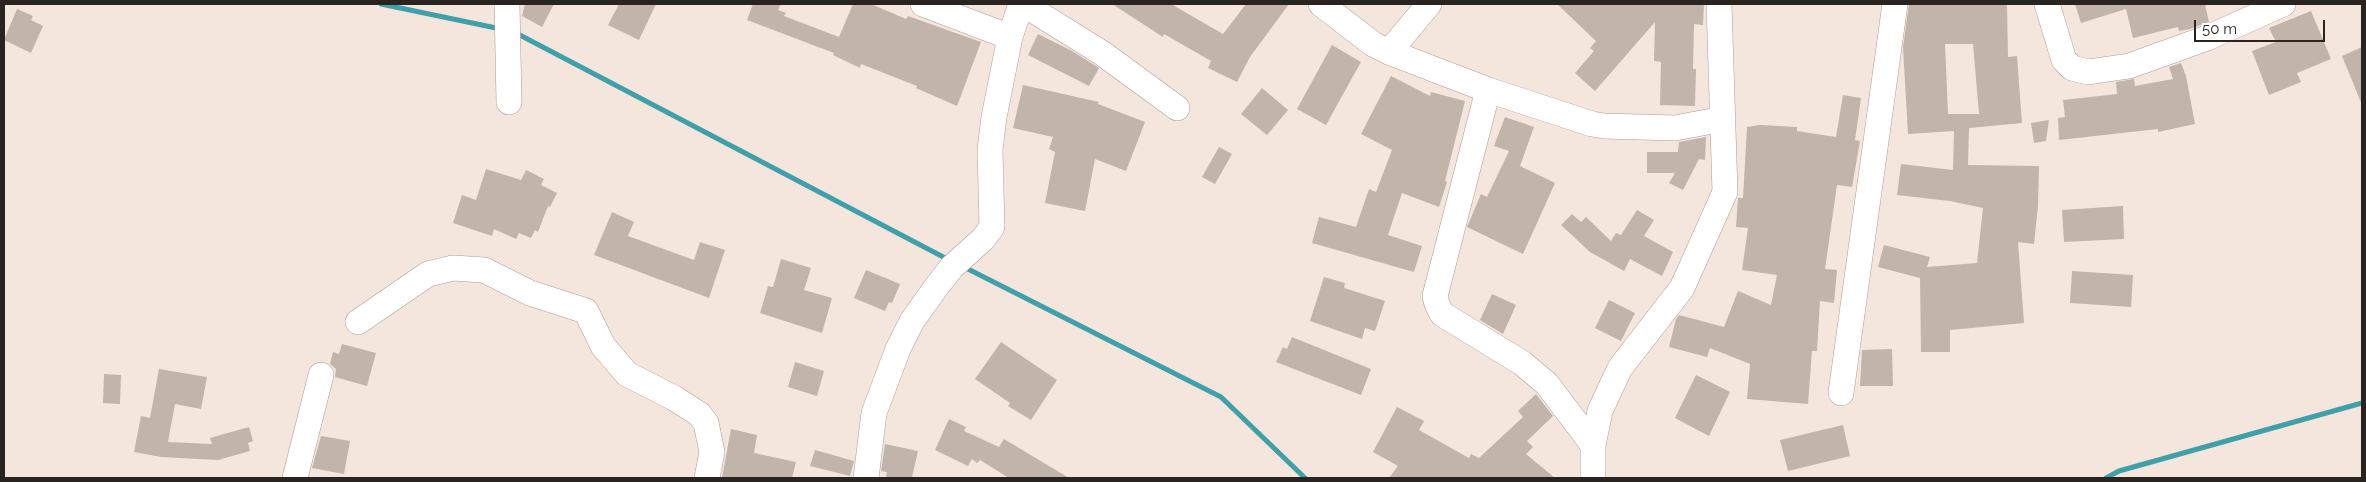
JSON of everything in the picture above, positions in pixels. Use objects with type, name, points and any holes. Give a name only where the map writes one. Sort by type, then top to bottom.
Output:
[{"type":"street","points":[[507,4],[509,102]]},
{"type":"street","points":[[923,4],[1010,38]]},
{"type":"street","points":[[866,478],[874,413],[898,349],[912,322],[952,267],[984,239],[992,227],[990,150],[994,117],[1010,38],[1022,4],[1102,53],[1177,108]]},
{"type":"street","points":[[1321,4],[1373,44],[1389,52],[1488,90],[1604,126],[1676,128],[1723,119]]},
{"type":"street","points":[[1389,52],[1429,4]]},
{"type":"street","points":[[1593,478],[1593,445],[1600,411],[1620,368],[1682,288],[1725,192],[1719,4]]},
{"type":"street","points":[[1842,393],[1895,4]]},
{"type":"street","points":[[2047,4],[2064,60],[2072,68],[2088,72],[2129,66],[2207,38],[2283,4]]},
{"type":"street","points":[[1488,90],[1435,296],[1437,304],[1442,314],[1522,363],[1547,384],[1593,445]]},
{"type":"street","points":[[358,322],[428,274],[453,268],[484,270],[530,293],[586,311],[603,346],[627,374],[674,398],[699,414],[706,423],[712,452],[707,478]]},
{"type":"street","points":[[295,478],[321,375]]},
{"type":"building","points":[[525,4],[554,4],[542,27],[522,16]]},
{"type":"building","points":[[619,4],[656,4],[639,40],[608,25]]},
{"type":"building","points":[[753,4],[781,4],[778,10],[786,13],[784,16],[839,37],[853,4],[871,4],[906,19],[908,16],[981,42],[957,106],[916,88],[917,86],[861,64],[860,68],[833,55],[834,53],[747,20]]},
{"type":"building","points":[[1112,4],[1171,4],[1223,34],[1246,4],[1289,4],[1250,57],[1237,82],[1208,68],[1211,61],[1164,34],[1163,37]]},
{"type":"building","points":[[1557,4],[1704,4],[1703,25],[1694,24],[1693,69],[1696,69],[1695,106],[1660,105],[1661,62],[1654,61],[1655,22],[1595,91],[1575,73],[1594,51],[1590,48],[1596,41]]},
{"type":"building","points":[[1909,4],[2007,4],[2008,57],[2017,56],[2022,123],[1969,128],[1968,165],[2039,166],[2038,206],[2034,244],[2018,242],[2024,323],[1950,330],[1950,352],[1921,352],[1920,278],[1878,267],[1884,245],[1930,257],[1927,267],[1977,263],[1983,208],[1950,201],[1897,195],[1901,164],[1953,170],[1954,131],[1908,134],[1903,47]],"holes":[[[1945,44],[1973,44],[1979,114],[1948,114]]]},
{"type":"building","points":[[2075,4],[2205,4],[2209,22],[2190,29],[2179,31],[2178,27],[2133,38],[2126,9],[2081,23]]},
{"type":"building","points":[[17,9],[33,16],[31,20],[43,26],[31,53],[4,40]]},
{"type":"building","points":[[2311,11],[2331,59],[2297,73],[2301,82],[2269,95],[2252,51],[2276,42],[2269,28]]},
{"type":"building","points":[[1038,34],[1072,51],[1099,68],[1089,86],[1028,55]]},
{"type":"building","points":[[1332,45],[1361,62],[1326,125],[1297,109]]},
{"type":"building","points":[[2362,47],[2362,105],[2342,56]]},
{"type":"building","points":[[2181,63],[2186,76],[2195,124],[2158,132],[2158,129],[2059,140],[2058,118],[2065,117],[2063,100],[2117,94],[2116,82],[2134,79],[2135,86],[2173,79],[2169,67]]},
{"type":"building","points":[[1391,76],[1430,96],[1431,92],[1465,101],[1445,181],[1447,182],[1439,207],[1402,193],[1388,235],[1422,246],[1414,272],[1312,243],[1319,217],[1356,227],[1369,189],[1376,192],[1392,150],[1361,134]]},
{"type":"building","points":[[1023,85],[1099,102],[1098,104],[1145,122],[1126,171],[1095,159],[1085,211],[1045,203],[1055,152],[1049,149],[1053,137],[1013,128]]},
{"type":"building","points":[[1262,88],[1288,110],[1267,135],[1241,114]]},
{"type":"building","points":[[1843,95],[1861,98],[1855,140],[1860,141],[1852,187],[1837,185],[1825,269],[1837,270],[1834,303],[1820,301],[1817,351],[1812,351],[1808,404],[1747,399],[1750,364],[1710,348],[1707,357],[1669,347],[1676,319],[1679,315],[1724,327],[1738,291],[1771,305],[1777,275],[1742,270],[1748,228],[1736,227],[1738,198],[1743,198],[1747,127],[1760,125],[1797,127],[1797,131],[1836,137]]},
{"type":"building","points":[[1505,117],[1534,127],[1520,166],[1555,183],[1523,254],[1467,227],[1481,194],[1487,197],[1509,151],[1494,146]]},
{"type":"building","points":[[2049,120],[2046,141],[2034,143],[2031,123]]},
{"type":"building","points":[[1706,137],[1705,160],[1699,159],[1683,190],[1669,183],[1675,173],[1647,173],[1647,152],[1678,152],[1679,142]]},
{"type":"building","points":[[1219,147],[1232,154],[1215,184],[1202,177]]},
{"type":"building","points":[[486,169],[521,180],[526,170],[544,179],[541,185],[557,193],[550,207],[548,206],[538,232],[535,230],[531,238],[519,233],[516,239],[494,229],[492,236],[453,223],[462,195],[476,200]]},
{"type":"building","points":[[2123,206],[2124,239],[2064,242],[2062,210]]},
{"type":"building","points":[[1637,210],[1654,220],[1644,236],[1673,252],[1662,276],[1630,259],[1624,271],[1590,252],[1561,225],[1572,214],[1581,222],[1586,217],[1611,241],[1616,233],[1621,235]]},
{"type":"building","points":[[612,212],[634,222],[628,236],[694,260],[700,242],[725,250],[709,298],[594,255]]},
{"type":"building","points":[[781,259],[811,268],[804,290],[832,298],[822,333],[760,313],[768,286],[773,287]]},
{"type":"building","points":[[866,270],[900,284],[892,303],[889,302],[885,311],[854,298]]},
{"type":"building","points":[[2072,271],[2133,275],[2131,307],[2070,303]]},
{"type":"building","points":[[1324,277],[1345,283],[1344,288],[1385,301],[1375,331],[1365,328],[1362,339],[1310,321]]},
{"type":"building","points":[[1492,294],[1516,305],[1503,334],[1480,320]]},
{"type":"building","points":[[1609,300],[1635,313],[1621,341],[1595,328]]},
{"type":"building","points":[[1292,337],[1371,369],[1361,395],[1276,362],[1283,347],[1287,349]]},
{"type":"building","points":[[1001,342],[1057,380],[1031,420],[1008,406],[1010,403],[975,379]]},
{"type":"building","points":[[342,344],[376,353],[367,386],[335,377],[336,369],[330,364],[333,352],[339,354]]},
{"type":"building","points":[[1892,349],[1893,386],[1860,386],[1862,350]]},
{"type":"building","points":[[795,362],[824,371],[817,396],[788,387]]},
{"type":"building","points":[[159,369],[207,377],[201,409],[175,404],[168,442],[212,444],[210,438],[249,427],[253,441],[248,443],[250,451],[218,460],[161,457],[134,452],[141,416],[150,418]]},
{"type":"building","points":[[104,374],[121,375],[120,404],[103,403]]},
{"type":"building","points":[[1696,375],[1730,392],[1709,436],[1675,418]]},
{"type":"building","points":[[1536,394],[1553,416],[1527,441],[1533,447],[1526,454],[1555,478],[1389,478],[1398,466],[1373,452],[1397,407],[1424,421],[1419,430],[1469,458],[1471,454],[1479,458],[1523,417],[1518,411]]},
{"type":"building","points":[[949,419],[966,427],[964,431],[999,447],[1004,439],[1069,478],[1009,478],[980,460],[977,463],[972,459],[968,466],[935,450]]},
{"type":"building","points":[[1843,425],[1850,456],[1788,471],[1780,440]]},
{"type":"building","points":[[731,429],[757,435],[754,453],[796,462],[792,478],[722,478]]},
{"type":"building","points":[[321,436],[350,441],[344,474],[312,468]]},
{"type":"building","points":[[885,444],[918,451],[912,477],[886,478],[887,472],[881,471]]},
{"type":"building","points":[[815,450],[854,461],[850,476],[810,466]]},
{"type":"waterway","points":[[381,4],[501,29]]},
{"type":"waterway","points":[[516,33],[949,260]]},
{"type":"waterway","points":[[964,267],[1221,397],[1305,478]]},
{"type":"waterway","points":[[2106,478],[2119,471],[2362,403]]}]
